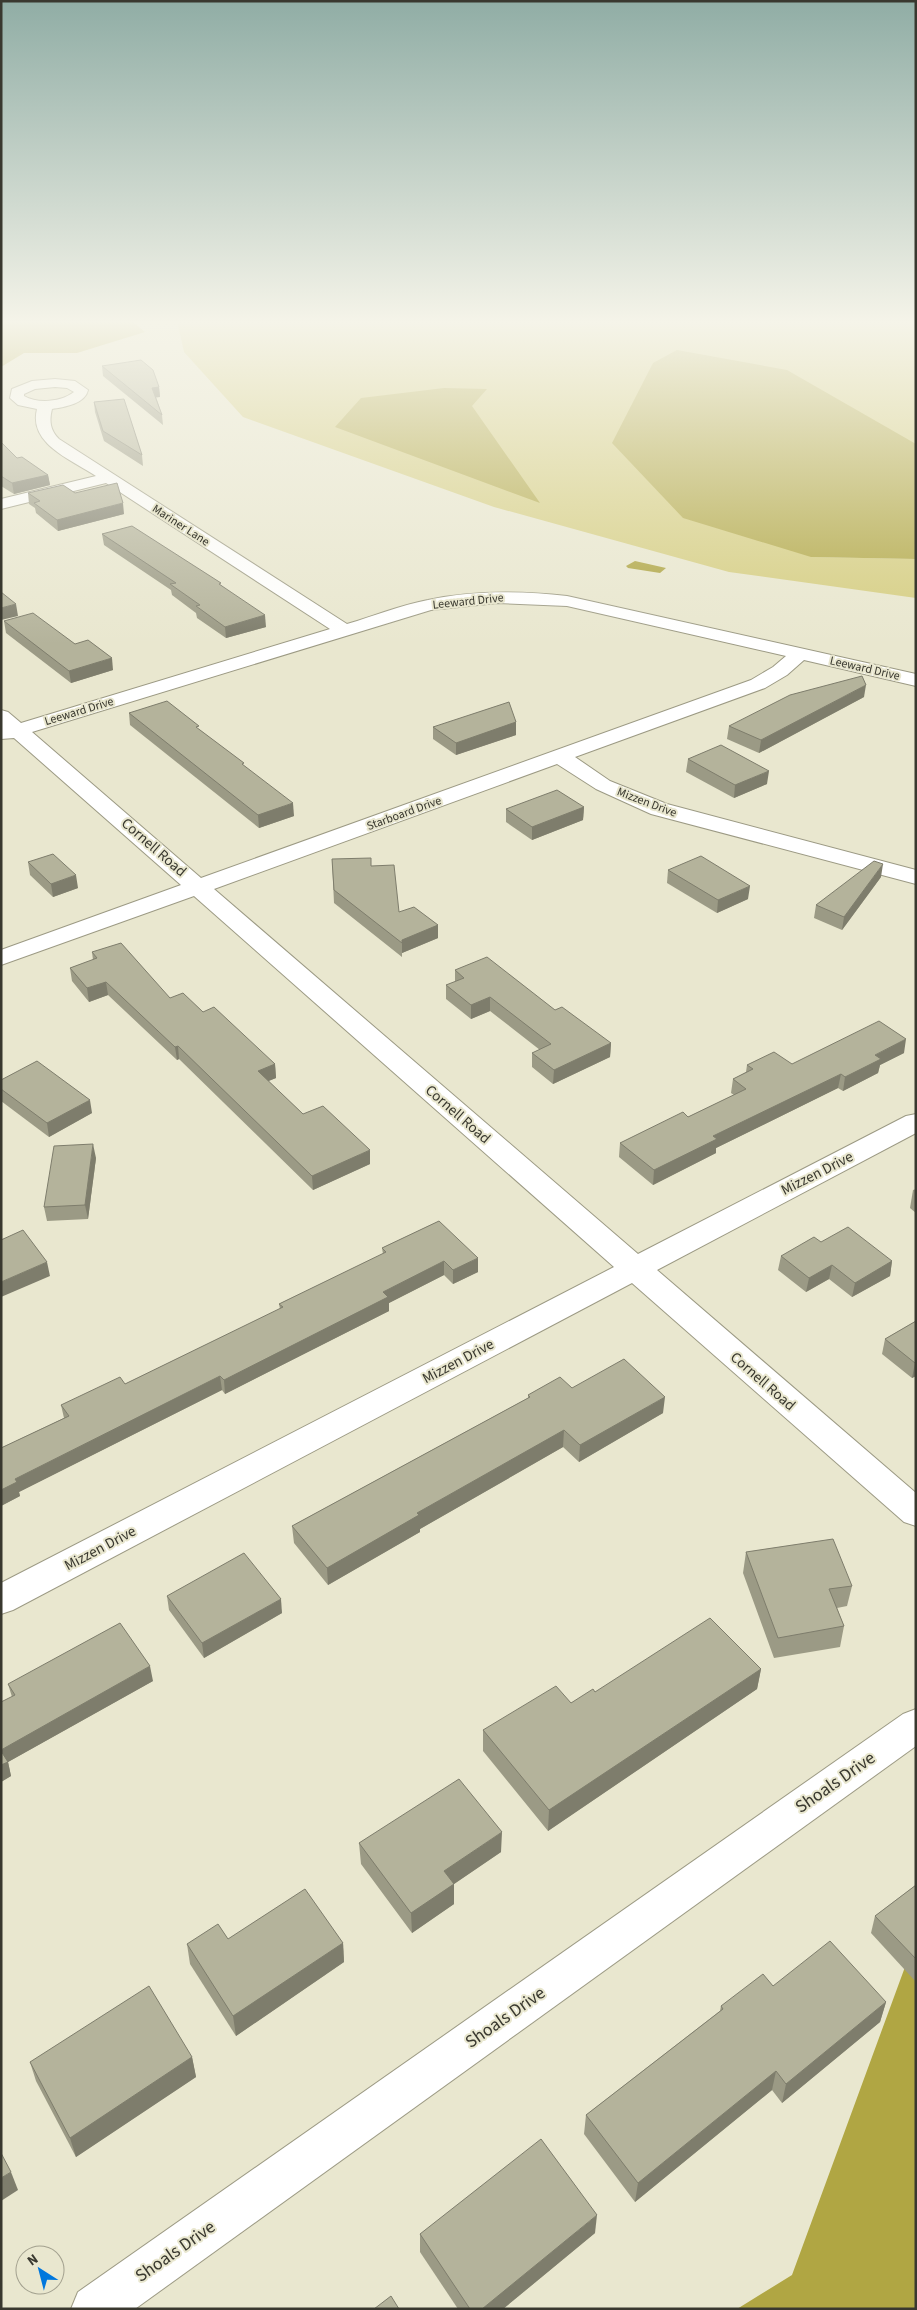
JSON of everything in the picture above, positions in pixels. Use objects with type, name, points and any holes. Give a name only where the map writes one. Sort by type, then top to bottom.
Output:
[{"type":"street","name":"Mariner Lane","points":[[44,429],[46,435],[107,478],[344,630]]},
{"type":"street","points":[[1,504],[107,478]]},
{"type":"street","name":"Leeward Drive","points":[[7,727],[444,602],[494,597],[531,597],[567,602],[916,680]]},
{"type":"street","name":"Starboard Drive","points":[[1,958],[758,684],[780,671],[800,654]]},
{"type":"street","name":"Cornell Road","points":[[7,727],[200,887],[634,1269],[916,1513]]},
{"type":"street","name":"Mizzen Drive","points":[[559,756],[603,784],[659,809],[916,877]]},
{"type":"street","name":"Mizzen Drive","points":[[1,1600],[916,1122]]},
{"type":"street","name":"Shoals Drive","points":[[95,2309],[916,1724]]},
{"type":"shaded area","points":[[276,429],[916,429],[916,450],[811,557],[916,559],[916,598],[729,572],[494,507]]},
{"type":"shaded area","points":[[340,429],[488,429],[540,503]]},
{"type":"shaded area","points":[[619,429],[890,429],[916,444],[916,559],[811,557],[683,518],[612,443]]},
{"type":"shaded area","points":[[635,561],[666,568],[660,573],[628,568],[626,566]]},
{"type":"shaded area","points":[[916,1937],[916,2309],[737,2309],[792,2275]]},
{"type":"building","points":[[102,429],[134,429],[142,455]]},
{"type":"building","points":[[1,442],[17,458],[22,457],[48,475],[12,483],[1,476]]},
{"type":"building","points":[[117,483],[123,503],[57,520],[34,503],[40,501],[28,493],[63,485],[75,493]]},
{"type":"building","points":[[132,526],[221,583],[219,584],[265,615],[225,627],[196,606],[200,605],[170,584],[176,583],[102,534]]},
{"type":"building","points":[[1,592],[16,604],[1,608]]},
{"type":"building","points":[[33,613],[75,644],[88,640],[112,658],[69,671],[4,621]]},
{"type":"building","points":[[862,676],[866,685],[761,740],[729,726],[790,695]]},
{"type":"building","points":[[167,701],[199,726],[196,727],[293,803],[258,815],[129,713]]},
{"type":"building","points":[[509,702],[516,722],[456,743],[433,727]]},
{"type":"building","points":[[721,745],[769,771],[735,785],[688,759]]},
{"type":"building","points":[[557,790],[584,807],[532,827],[506,809]]},
{"type":"building","points":[[53,854],[76,875],[51,884],[28,862]]},
{"type":"building","points":[[701,856],[750,886],[718,900],[668,870]]},
{"type":"building","points":[[371,858],[371,866],[394,865],[399,912],[414,907],[438,925],[402,940],[402,943],[334,890],[332,859]]},
{"type":"building","points":[[874,861],[883,864],[844,917],[816,905]]},
{"type":"building","points":[[121,943],[170,998],[183,993],[203,1012],[214,1007],[275,1064],[258,1071],[303,1114],[323,1106],[370,1150],[312,1176],[178,1046],[175,1047],[106,982],[87,988],[70,968],[97,958],[92,952]]},
{"type":"building","points":[[487,957],[555,1010],[562,1007],[611,1043],[554,1070],[532,1053],[551,1044],[490,997],[471,1005],[446,985],[464,978],[455,970]]},
{"type":"building","points":[[879,1021],[906,1039],[875,1055],[881,1059],[845,1077],[841,1074],[713,1136],[717,1139],[654,1170],[620,1143],[683,1112],[688,1117],[746,1089],[733,1079],[753,1069],[747,1065],[774,1052],[792,1064]]},
{"type":"building","points":[[37,1061],[90,1100],[47,1123],[1,1089],[1,1080]]},
{"type":"building","points":[[93,1144],[85,1205],[44,1207],[54,1146]]},
{"type":"building","points":[[439,1221],[478,1258],[453,1270],[444,1261],[383,1292],[388,1297],[224,1380],[220,1376],[15,1479],[17,1482],[1,1490],[1,1448],[69,1416],[61,1405],[120,1377],[125,1384],[283,1307],[279,1304],[386,1252],[382,1248]]},
{"type":"building","points":[[848,1227],[892,1261],[855,1283],[832,1265],[809,1278],[781,1256],[814,1237],[821,1242]]},
{"type":"building","points":[[23,1230],[47,1262],[1,1282],[1,1240]]},
{"type":"building","points":[[916,1321],[916,1363],[915,1363],[885,1339]]},
{"type":"building","points":[[624,1359],[665,1397],[580,1445],[564,1430],[417,1513],[419,1515],[327,1568],[292,1526],[530,1397],[528,1395],[560,1377],[572,1388]]},
{"type":"building","points":[[833,1539],[852,1586],[829,1589],[844,1626],[778,1638],[746,1552]]},
{"type":"building","points":[[244,1553],[281,1599],[202,1643],[167,1596]]},
{"type":"building","points":[[710,1618],[761,1669],[549,1810],[483,1730],[556,1686],[571,1703],[593,1689],[595,1692]]},
{"type":"building","points":[[120,1623],[150,1666],[1,1750],[1,1702],[15,1695],[8,1684]]},
{"type":"building","points":[[1,1751],[8,1762],[1,1765]]},
{"type":"building","points":[[459,1779],[502,1832],[444,1871],[454,1884],[411,1913],[359,1843]]},
{"type":"building","points":[[916,1885],[916,1959],[875,1916]]},
{"type":"building","points":[[305,1889],[343,1943],[233,2016],[187,1944],[218,1924],[228,1939]]},
{"type":"building","points":[[830,1941],[886,2002],[786,2084],[776,2071],[638,2183],[586,2115],[723,2009],[721,2006],[763,1974],[773,1986]]},
{"type":"building","points":[[149,1986],[192,2057],[70,2138],[30,2062]]},
{"type":"building","points":[[541,2139],[597,2215],[482,2309],[470,2309],[420,2234]]},
{"type":"building","points":[[1,2153],[11,2172],[1,2178]]},
{"type":"building","points":[[391,2296],[399,2309],[374,2309]]}]
